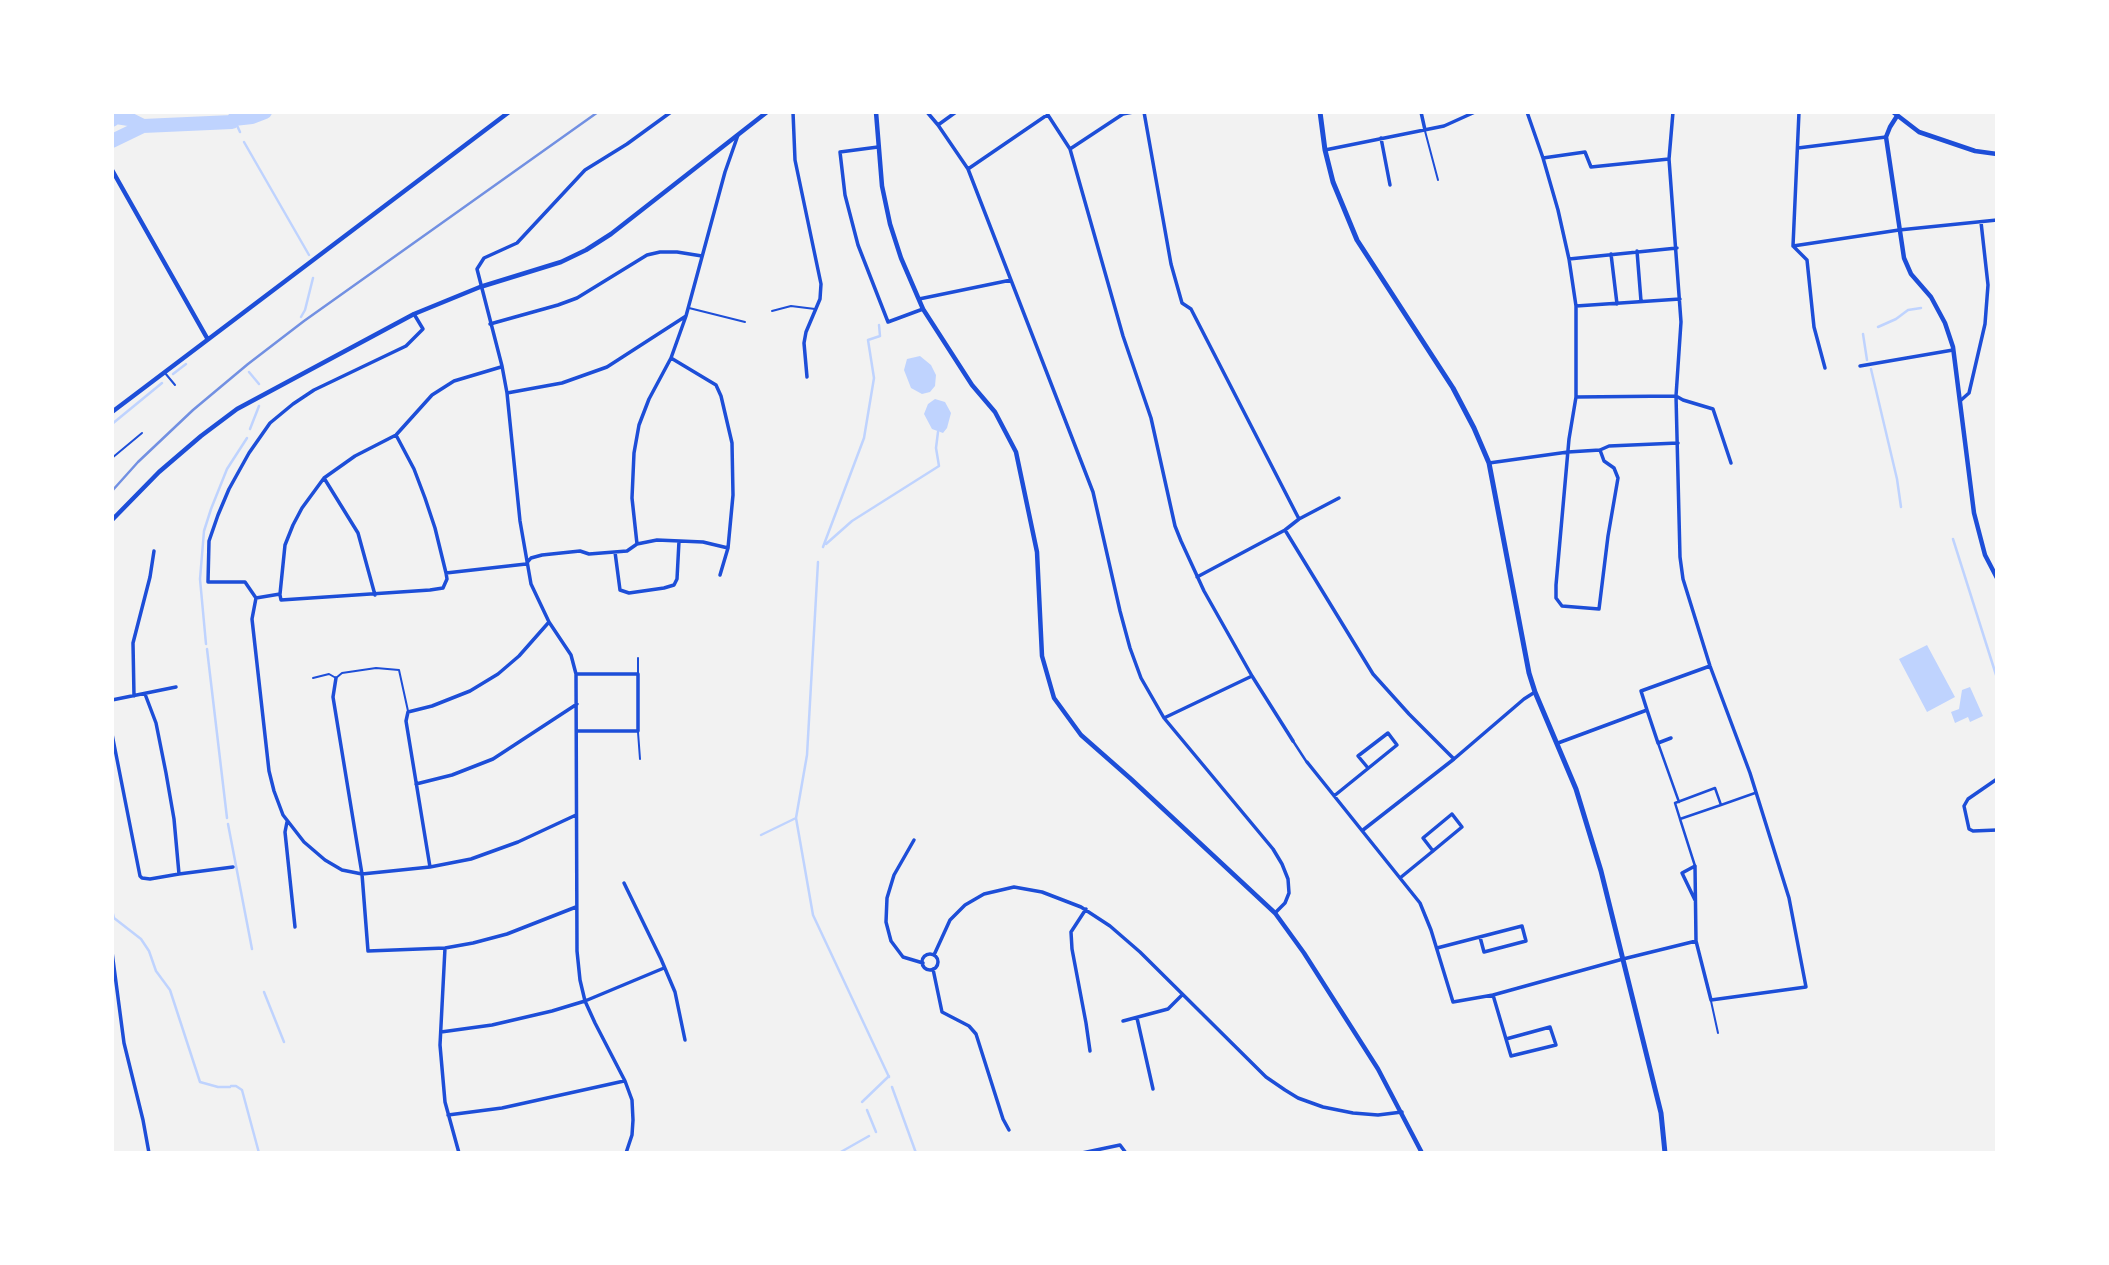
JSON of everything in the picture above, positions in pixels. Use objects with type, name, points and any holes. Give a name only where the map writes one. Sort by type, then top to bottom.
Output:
[{"type":"main road","points":[[1320,112],[1333,182],[1357,240],[1453,388],[1489,463],[1519,625],[1535,692],[1558,743],[1583,813],[1661,1113],[1665,1153]]},
{"type":"street","points":[[112,412],[509,112]]},
{"type":"street","points":[[626,1153],[632,1135],[632,1100],[585,1001],[580,980],[576,908],[576,674],[570,655],[549,622],[531,584],[526,564],[507,393],[477,269],[484,258],[517,243],[585,170],[671,112]]},
{"type":"street","points":[[112,520],[159,472],[237,408],[414,314],[480,287],[561,262],[586,250],[611,234],[767,112]]},
{"type":"street","points":[[793,112],[795,160],[821,284],[821,293],[804,343],[807,377]]},
{"type":"street","points":[[876,112],[882,186],[890,224],[923,309],[972,385],[995,412],[1016,452],[1037,552],[1042,656],[1054,698],[1081,735],[1275,913],[1304,953],[1378,1069],[1422,1153]]},
{"type":"street","points":[[927,112],[939,125],[968,169],[1093,492],[1130,648],[1141,678],[1164,718],[1273,849],[1282,864],[1288,879],[1289,893],[1285,903],[1275,913]]},
{"type":"street","points":[[939,125],[956,112]]},
{"type":"street","points":[[1070,149],[1122,113],[1133,112]]},
{"type":"street","points":[[1144,112],[1171,264],[1182,303],[1191,309],[1299,519]]},
{"type":"street","points":[[1421,112],[1425,130]]},
{"type":"street","points":[[1325,150],[1444,126],[1475,112]]},
{"type":"street","points":[[1527,112],[1543,158],[1569,258],[1576,306],[1576,397],[1568,452],[1556,585],[1556,598],[1562,607],[1599,609],[1618,478],[1614,468],[1604,461],[1600,450]]},
{"type":"street","points":[[1673,112],[1669,159],[1681,322],[1676,396],[1679,557],[1683,579],[1710,666],[1756,792],[1789,898],[1806,987],[1710,1000],[1696,941],[1695,866],[1675,803],[1715,788],[1721,805]]},
{"type":"street","points":[[1799,112],[1793,246],[1807,260],[1814,327],[1825,368]]},
{"type":"street","points":[[968,169],[1047,113],[1070,149],[1123,336],[1151,418],[1175,526],[1197,577],[1252,676],[1307,762],[1420,904],[1453,1002],[1493,995],[1696,941]]},
{"type":"street","points":[[1997,154],[1944,142],[1919,132],[1895,114],[1886,137],[1904,258],[1911,274],[1931,297],[1953,350],[1974,513],[1982,547],[1997,578]]},
{"type":"street","points":[[637,544],[632,498],[634,453],[639,425],[649,399],[671,359],[686,316],[725,172],[738,135]]},
{"type":"street","points":[[1798,148],[1886,137]]},
{"type":"street","points":[[1381,138],[1390,185]]},
{"type":"street","points":[[878,147],[840,152],[845,195],[858,245],[888,322],[923,309]]},
{"type":"street","points":[[1543,158],[1585,152],[1591,167],[1669,159]]},
{"type":"street","points":[[112,170],[207,338]]},
{"type":"street","points":[[1793,246],[1899,230],[1997,220]]},
{"type":"street","points":[[1960,401],[1969,393],[1985,324],[1987,285],[1981,222]]},
{"type":"street","points":[[1569,258],[1677,248]]},
{"type":"street","points":[[1637,251],[1641,301]]},
{"type":"street","points":[[490,324],[577,298],[647,255],[677,252],[702,256]]},
{"type":"street","points":[[1611,254],[1616,304]]},
{"type":"street","points":[[919,299],[1011,280]]},
{"type":"street","points":[[1576,306],[1680,299]]},
{"type":"street","points":[[414,314],[423,330],[405,346],[314,390],[270,423],[235,477],[209,541],[208,582],[245,582],[256,598],[252,619],[269,771],[274,791],[287,822],[304,842],[342,870],[362,874],[430,867],[471,859],[519,842],[576,815]]},
{"type":"street","points":[[507,393],[562,383],[607,367],[686,316]]},
{"type":"street","points":[[1860,366],[1953,350]]},
{"type":"street","points":[[671,359],[716,385],[732,443],[733,495],[728,548],[720,575]]},
{"type":"street","points":[[396,435],[414,469],[435,528],[447,579],[443,588],[281,600],[284,555],[293,525],[310,495],[324,478],[355,456],[396,435],[432,395],[454,381],[502,366]]},
{"type":"street","points":[[1576,397],[1676,396],[1713,409],[1731,463]]},
{"type":"street","points":[[1489,463],[1600,450],[1609,446],[1678,443]]},
{"type":"street","points":[[324,478],[358,533],[375,595]]},
{"type":"street","points":[[1197,577],[1339,498]]},
{"type":"street","points":[[1285,530],[1373,674],[1454,759]]},
{"type":"street","points":[[446,573],[526,564],[531,558],[542,555],[580,551],[589,554],[627,551],[637,544],[657,540],[703,542],[728,548]]},
{"type":"street","points":[[615,552],[620,590],[628,593],[664,588],[674,585],[677,579],[679,541]]},
{"type":"street","points":[[134,696],[133,643],[154,551]]},
{"type":"street","points":[[256,598],[280,594]]},
{"type":"street","points":[[430,867],[406,721],[408,712],[470,691],[498,674],[519,656],[549,622]]},
{"type":"street","points":[[1679,802],[1641,691],[1710,666]]},
{"type":"street","points":[[576,674],[638,674],[638,731],[577,731]]},
{"type":"street","points":[[1164,718],[1252,676]]},
{"type":"street","points":[[336,678],[333,697],[362,874],[368,951],[445,948],[507,934],[576,908]]},
{"type":"street","points":[[112,700],[176,687]]},
{"type":"street","points":[[1363,830],[1535,692]]},
{"type":"street","points":[[145,694],[156,723],[166,774],[174,819],[179,874]]},
{"type":"street","points":[[416,784],[452,775],[493,759],[577,704]]},
{"type":"street","points":[[1558,743],[1647,710]]},
{"type":"street","points":[[1334,796],[1398,745],[1388,733],[1358,756],[1368,768]]},
{"type":"street","points":[[112,734],[140,876],[149,879],[233,867]]},
{"type":"street","points":[[1658,743],[1671,738]]},
{"type":"street","points":[[1997,779],[1968,799],[1964,806],[1969,829],[1997,830]]},
{"type":"street","points":[[1680,819],[1756,792]]},
{"type":"street","points":[[1401,878],[1462,827],[1452,814],[1423,838],[1433,851]]},
{"type":"street","points":[[287,822],[285,832],[295,927]]},
{"type":"street","points":[[914,840],[894,875],[887,898],[886,922],[891,941],[903,957],[923,963],[928,970],[933,970]]},
{"type":"street","points":[[1695,866],[1682,873],[1695,900]]},
{"type":"street","points":[[624,883],[674,992],[685,1040]]},
{"type":"street","points":[[934,955],[950,920],[965,905],[984,894],[1014,887],[1042,892],[1086,909],[1110,926],[1140,952],[1266,1077],[1298,1098],[1323,1107],[1353,1113],[1378,1115],[1402,1112]]},
{"type":"street","points":[[1086,909],[1072,932],[1072,949],[1090,1051]]},
{"type":"street","points":[[1437,948],[1522,926],[1526,941],[1484,953],[1480,937]]},
{"type":"street","points":[[445,948],[440,1045],[447,1115],[458,1153]]},
{"type":"street","points":[[112,952],[124,1043],[149,1153]]},
{"type":"street","points":[[923,963],[926,956],[934,955]]},
{"type":"street","points":[[933,970],[938,961],[934,955]]},
{"type":"street","points":[[441,1032],[492,1025],[585,1001],[664,968]]},
{"type":"street","points":[[933,970],[942,1012],[969,1026],[976,1034],[1009,1130]]},
{"type":"street","points":[[1123,1021],[1168,1009],[1182,995]]},
{"type":"street","points":[[1493,995],[1511,1056],[1556,1045],[1550,1027],[1506,1039]]},
{"type":"street","points":[[1137,1018],[1153,1089]]},
{"type":"street","points":[[447,1115],[502,1108],[625,1081]]},
{"type":"street","points":[[1082,1153],[1120,1145],[1126,1153]]},
{"type":"lane","points":[[1425,130],[1438,180]]},
{"type":"lane","points":[[772,311],[791,306],[816,309]]},
{"type":"lane","points":[[688,307],[745,323]]},
{"type":"lane","points":[[164,372],[175,385]]},
{"type":"lane","points":[[112,458],[142,433]]},
{"type":"lane","points":[[638,658],[638,674]]},
{"type":"lane","points":[[313,678],[329,674],[336,678],[342,673],[376,668],[399,670],[408,712]]},
{"type":"lane","points":[[638,731],[640,759]]},
{"type":"lane","points":[[1710,1000],[1718,1033]]},
{"type":"water","points":[[920,356],[931,365],[936,375],[935,386],[930,392],[922,394],[911,388],[904,370],[907,359]]},
{"type":"water","points":[[935,399],[945,402],[951,413],[943,433],[932,429],[924,414],[928,404]]},
{"type":"water","points":[[1927,645],[1955,697],[1927,712],[1899,659]]},
{"type":"water","points":[[1970,687],[1983,716],[1970,722],[1968,717],[1955,723],[1951,712],[1959,709],[1962,690]]},
{"type":"waterway","points":[[112,141],[143,126],[232,122],[234,119],[265,112]]},
{"type":"waterway","points":[[112,120],[116,117],[129,119],[143,126]]},
{"type":"waterway","points":[[234,119],[240,132]]},
{"type":"waterway","points":[[244,142],[309,255]]},
{"type":"waterway","points":[[301,317],[313,278]]},
{"type":"waterway","points":[[1878,327],[1908,310],[1921,308]]},
{"type":"waterway","points":[[823,547],[864,438],[874,378],[868,340],[880,336],[879,325]]},
{"type":"waterway","points":[[1863,334],[1867,360]]},
{"type":"waterway","points":[[173,374],[186,364]]},
{"type":"waterway","points":[[1871,369],[1901,507]]},
{"type":"waterway","points":[[249,372],[259,384]]},
{"type":"waterway","points":[[112,424],[162,383]]},
{"type":"waterway","points":[[250,429],[259,406]]},
{"type":"waterway","points":[[826,544],[852,521],[939,466],[936,448],[938,432]]},
{"type":"waterway","points":[[206,644],[200,579],[204,531],[227,469],[247,438]]},
{"type":"waterway","points":[[1953,539],[1997,678]]},
{"type":"waterway","points":[[818,562],[807,755],[796,818],[813,915],[889,1077]]},
{"type":"waterway","points":[[207,649],[227,818]]},
{"type":"waterway","points":[[761,835],[796,818]]},
{"type":"waterway","points":[[228,824],[252,949]]},
{"type":"waterway","points":[[112,910],[114,918],[141,939],[149,951],[156,971],[170,990],[200,1082],[230,1087]]},
{"type":"waterway","points":[[264,992],[284,1042]]},
{"type":"waterway","points":[[862,1102],[889,1076]]},
{"type":"waterway","points":[[231,1086],[242,1090],[259,1153]]},
{"type":"waterway","points":[[892,1087],[916,1153]]},
{"type":"waterway","points":[[867,1110],[876,1132]]},
{"type":"waterway","points":[[839,1153],[869,1136]]},
{"type":"railway","points":[[112,491],[138,462],[193,410],[248,364],[304,321],[598,112]]}]
